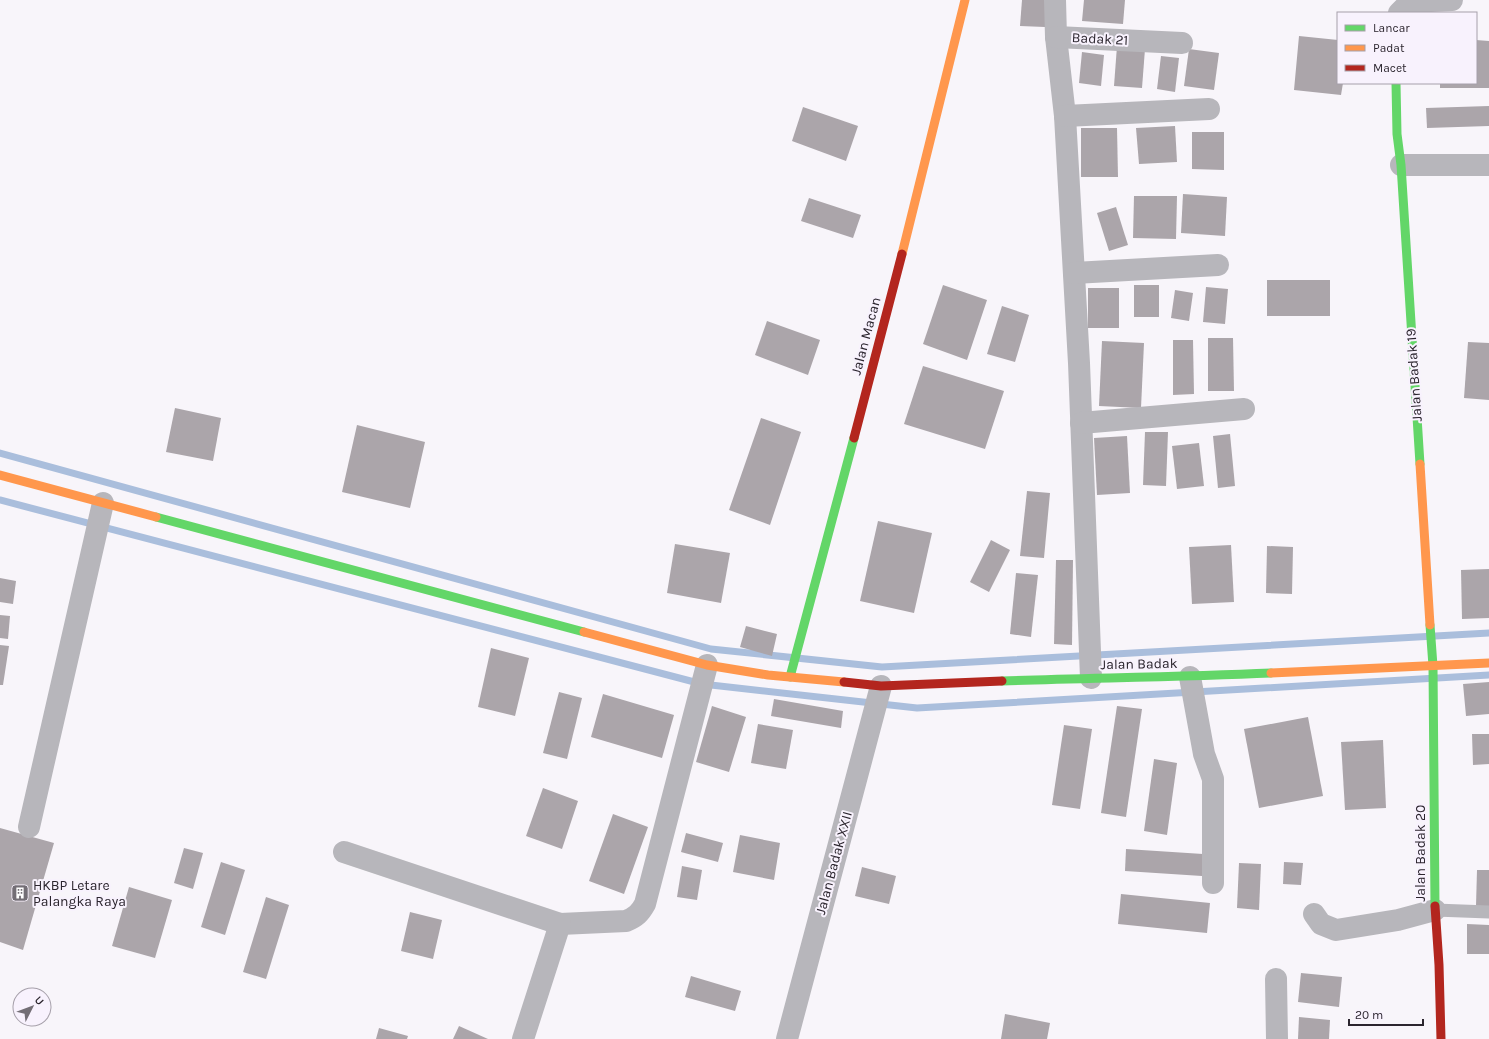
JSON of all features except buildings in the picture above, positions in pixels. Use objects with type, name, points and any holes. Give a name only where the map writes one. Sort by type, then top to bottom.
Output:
[{"type":"street","name":"Jalan Macan","points":[[790,677],[902,254],[965,0]]},
{"type":"street","name":"Badak 21","points":[[1055,0],[1056,37],[1182,43]]},
{"type":"street","points":[[1400,12],[1410,2],[1452,0]]},
{"type":"street","points":[[1056,37],[1064,116],[1074,273],[1091,678]]},
{"type":"street","name":"Jalan Badak 19","points":[[1396,84],[1396,134],[1401,165],[1433,666]]},
{"type":"street","points":[[1064,116],[1209,109]]},
{"type":"street","points":[[1401,165],[1489,165]]},
{"type":"street","points":[[1074,273],[1218,265]]},
{"type":"street","points":[[1081,423],[1244,409]]},
{"type":"street","name":"Jalan Badak","points":[[0,475],[707,665],[768,676],[881,686],[1091,678],[1190,677],[1489,663]]},
{"type":"street","points":[[28,828],[103,503]]},
{"type":"street","points":[[344,852],[560,924],[626,920],[634,918],[640,913],[645,904],[707,665]]},
{"type":"street","name":"Jalan Badak 20","points":[[1433,666],[1435,910],[1439,965],[1441,1039]]},
{"type":"street","points":[[1190,677],[1204,754],[1213,779],[1213,883]]},
{"type":"street","name":"Jalan Badak XXII","points":[[787,1039],[881,686]]},
{"type":"street","points":[[1314,914],[1321,924],[1336,930],[1398,920],[1435,910]]},
{"type":"street","points":[[523,1039],[560,924]]},
{"type":"street","points":[[1276,979],[1277,1039]]},
{"type":"lane","points":[[1435,910],[1489,912]]},
{"type":"waterway","points":[[0,453],[711,649],[882,667],[1489,633]]},
{"type":"waterway","points":[[0,500],[702,684],[917,708],[1489,675]]},
{"type":"traffic: fast","points":[[1396,84],[1397,134],[1401,165],[1420,464]]},
{"type":"traffic: fast","points":[[790,677],[854,438]]},
{"type":"traffic: fast","points":[[156,517],[584,632]]},
{"type":"traffic: fast","points":[[1430,625],[1433,666],[1435,906]]},
{"type":"traffic: fast","points":[[1002,681],[1271,673]]},
{"type":"traffic: slow","points":[[902,254],[965,0]]},
{"type":"traffic: slow","points":[[1420,464],[1430,625]]},
{"type":"traffic: slow","points":[[0,475],[156,517]]},
{"type":"traffic: slow","points":[[584,632],[707,665],[768,675],[844,682]]},
{"type":"traffic: slow","points":[[1271,673],[1489,663]]},
{"type":"traffic: jam","points":[[854,438],[902,254]]},
{"type":"traffic: jam","points":[[844,682],[881,686],[1002,681]]},
{"type":"traffic: jam","points":[[1435,906],[1439,965],[1441,1039]]},
{"type":"place","name":"HKBP Letare Palangka Raya","points":[[20,893]]}]
